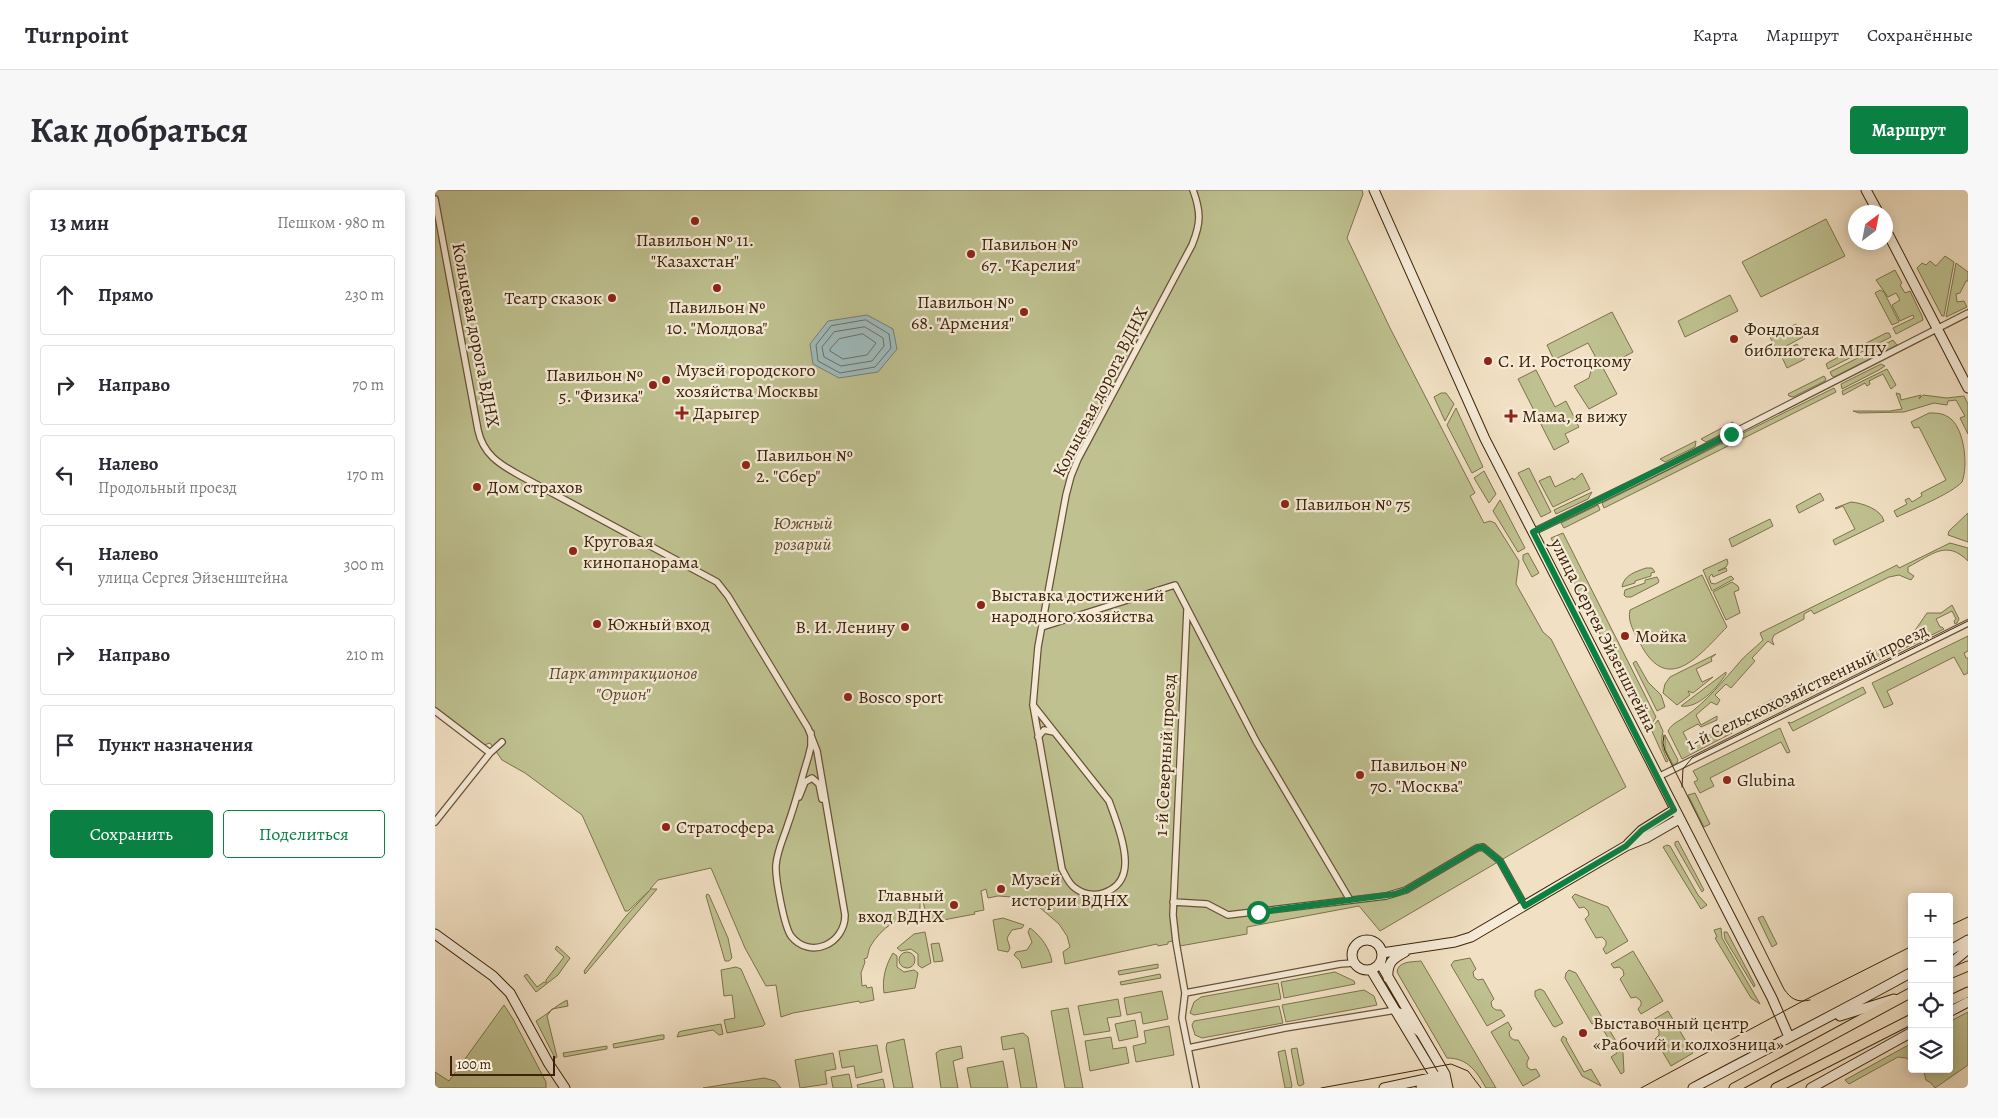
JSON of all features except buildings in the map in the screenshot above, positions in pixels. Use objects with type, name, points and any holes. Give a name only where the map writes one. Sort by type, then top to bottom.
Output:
[{"type":"main road","name":"улица Сергея Эйзенштейна","points":[[1374,190],[1485,439],[1772,998],[1789,1037]]},
{"type":"main road","points":[[1866,190],[1874,205]]},
{"type":"main road","points":[[1893,244],[1968,388]]},
{"type":"main road","points":[[1626,846],[1642,830],[1674,810]]},
{"type":"main road","points":[[1382,953],[1455,942],[1471,937],[1626,846],[1646,838],[1679,819]]},
{"type":"main road","points":[[435,934],[493,976],[510,993],[565,1088]]},
{"type":"main road","points":[[1953,949],[1968,940]]},
{"type":"main road","points":[[1362,941],[1376,942],[1382,953],[1380,963],[1423,1038],[1443,1082],[1371,970],[1361,968],[1354,963],[1353,951],[1362,941]]},
{"type":"main road","points":[[1388,978],[1388,968],[1391,961],[1416,947]]},
{"type":"main road","points":[[1953,962],[1968,949]]},
{"type":"main road","points":[[1371,970],[1380,963]]},
{"type":"main road","points":[[1953,972],[1968,966]]},
{"type":"main road","points":[[1693,1088],[1823,1021],[1908,974]]},
{"type":"main road","points":[[1953,999],[1968,992]]},
{"type":"main road","points":[[1823,1021],[1908,994]]},
{"type":"main road","points":[[1734,1088],[1908,994]]},
{"type":"main road","points":[[1953,1010],[1966,1003]]},
{"type":"main road","points":[[1776,1088],[1908,1021]]},
{"type":"main road","points":[[1811,1088],[1908,1034]]},
{"type":"main road","points":[[557,1077],[561,1088]]},
{"type":"main road","points":[[1384,1088],[1443,1082]]},
{"type":"main road","points":[[1421,1088],[1443,1082]]},
{"type":"street","name":"Кольцевая дорога ВДНХ","points":[[1033,705],[1109,802],[1115,818],[1125,866],[1118,885],[1109,891],[1098,894],[1086,894],[1075,889],[1067,881],[1060,857],[1033,705],[1042,627],[1071,476],[1111,396],[1192,245],[1200,213],[1193,190]]},
{"type":"street","name":"Кольцевая дорога ВДНХ","points":[[435,199],[477,430],[484,448],[493,459],[505,467],[717,582],[729,596],[811,733],[817,751],[826,800],[845,921],[841,932],[833,941],[824,946],[814,948],[799,943],[788,931],[776,871],[777,860],[794,808],[794,800],[810,752],[811,733]]},
{"type":"street","points":[[1533,532],[1677,462],[1968,313]]},
{"type":"street","points":[[1042,627],[1175,585],[1256,741],[1350,900]]},
{"type":"street","name":"1-й Северный проезд","points":[[1187,610],[1173,902],[1176,942],[1185,994],[1182,1018],[1196,1088]]},
{"type":"street","name":"1-й Сельскохозяйственный проезд","points":[[1658,777],[1968,623]]},
{"type":"street","points":[[435,711],[490,753]]},
{"type":"street","points":[[1038,737],[1044,730],[1050,730],[1055,734]]},
{"type":"street","points":[[435,822],[490,753],[502,742]]},
{"type":"street","points":[[794,808],[805,782],[812,778],[819,784],[826,807]]},
{"type":"street","points":[[1173,902],[1207,904],[1228,914],[1386,896],[1406,890],[1477,848],[1483,847],[1500,861],[1525,906]]},
{"type":"street","points":[[1185,994],[1340,964],[1354,963]]},
{"type":"street","points":[[1188,1048],[1285,1028],[1395,1010],[1401,1012],[1411,1027],[1423,1038]]},
{"type":"green space","name":"Выставка достижений народного хозяйства","points":[[435,190],[1362,190],[1363,194],[1347,238],[1390,328],[1475,493],[1470,496],[1484,523],[1490,521],[1495,523],[1519,561],[1516,584],[1543,632],[1551,639],[1626,787],[1380,931],[1359,906],[1247,927],[1247,934],[1180,946],[1179,940],[1168,942],[1168,944],[1158,946],[1157,944],[1065,964],[1063,952],[1070,947],[1067,936],[1059,924],[1038,906],[1012,897],[998,896],[988,898],[986,889],[981,891],[984,910],[974,912],[975,914],[938,921],[937,918],[927,920],[923,901],[920,902],[920,910],[899,919],[886,928],[870,947],[867,958],[864,959],[865,962],[861,973],[862,986],[872,987],[874,1000],[793,1013],[781,1017],[776,985],[766,986],[745,948],[711,868],[658,880],[650,889],[657,889],[585,974],[584,971],[626,916],[650,890],[628,911],[625,911],[582,815],[525,773],[502,760],[490,743],[484,745],[435,707]]},
{"type":"green space","points":[[1826,219],[1845,256],[1761,297],[1742,262]]},
{"type":"green space","points":[[1945,256],[1954,262],[1944,316],[1942,316],[1917,268],[1922,263],[1926,265],[1930,261],[1936,266]]},
{"type":"green space","points":[[1956,263],[1968,272],[1968,281],[1966,281],[1960,293],[1956,294],[1957,302],[1964,301],[1967,307],[1946,317]]},
{"type":"green space","points":[[1895,270],[1902,283],[1900,285],[1905,293],[1910,291],[1923,320],[1896,334],[1893,328],[1914,318],[1913,315],[1900,321],[1892,305],[1900,300],[1896,293],[1888,297],[1876,280]]},
{"type":"green space","points":[[1880,290],[1884,292],[1899,322],[1892,325],[1875,293]]},
{"type":"green space","points":[[1730,295],[1738,311],[1685,337],[1678,321]]},
{"type":"green space","points":[[1612,312],[1633,352],[1603,368],[1617,394],[1589,409],[1574,386],[1589,378],[1595,356],[1588,343],[1554,360],[1547,345]]},
{"type":"green space","points":[[1796,324],[1803,337],[1777,351],[1770,337]]},
{"type":"green space","points":[[1889,333],[1891,337],[1828,369],[1826,364],[1829,362]]},
{"type":"green space","points":[[1893,340],[1897,345],[1834,377],[1832,376],[1830,372]]},
{"type":"green space","points":[[1797,344],[1805,359],[1787,368],[1780,353]]},
{"type":"green space","points":[[1881,364],[1885,366],[1842,389],[1841,384]]},
{"type":"green space","points":[[1887,369],[1896,385],[1891,389],[1883,374],[1869,381],[1870,384],[1867,386],[1865,383],[1843,395],[1842,391]]},
{"type":"green space","points":[[1536,370],[1555,407],[1566,401],[1579,427],[1565,434],[1569,442],[1554,450],[1518,379]]},
{"type":"green space","points":[[1824,376],[1825,381],[1793,397],[1789,396],[1788,394]]},
{"type":"green space","points":[[1834,388],[1836,392],[1604,508],[1602,503]]},
{"type":"green space","points":[[1441,393],[1446,393],[1454,404],[1445,421],[1434,397]]},
{"type":"green space","points":[[1896,393],[1900,394],[1901,400],[1921,395],[1919,399],[1923,395],[1947,398],[1964,396],[1968,404],[1968,434],[1960,418],[1965,416],[1956,400],[1948,401],[1947,405],[1934,403],[1904,412],[1859,413],[1853,411],[1890,411],[1902,409]]},
{"type":"green space","points":[[1456,408],[1483,467],[1472,473],[1447,425]]},
{"type":"green space","points":[[1929,413],[1946,416],[1956,425],[1964,449],[1965,468],[1962,482],[1941,496],[1897,517],[1894,511],[1907,504],[1905,500],[1909,498],[1912,502],[1922,496],[1921,493],[1946,480],[1919,427],[1914,428],[1911,422]]},
{"type":"green space","points":[[1733,422],[1731,429],[1706,442],[1701,439]]},
{"type":"green space","points":[[1696,441],[1695,447],[1665,462],[1660,459]]},
{"type":"green space","points":[[1529,468],[1551,512],[1541,517],[1518,473]]},
{"type":"green space","points":[[1484,471],[1496,494],[1489,503],[1474,478]]},
{"type":"green space","points":[[1582,473],[1590,489],[1553,507],[1539,481],[1550,476],[1555,487],[1573,478],[1574,480]]},
{"type":"green space","points":[[1592,492],[1588,499],[1556,514],[1554,510]]},
{"type":"green space","points":[[1820,493],[1824,500],[1799,513],[1796,506]]},
{"type":"green space","points":[[1500,500],[1525,548],[1518,552],[1493,511]]},
{"type":"green space","points":[[1851,502],[1865,505],[1875,510],[1884,521],[1835,545],[1833,540],[1855,529],[1843,506],[1835,508]]},
{"type":"green space","points":[[1598,505],[1600,510],[1564,528],[1561,523]]},
{"type":"green space","points":[[1968,513],[1968,542],[1948,535],[1949,531]]},
{"type":"green space","points":[[1770,519],[1773,526],[1732,547],[1729,539]]},
{"type":"green space","points":[[1563,533],[1656,717],[1650,726],[1646,719],[1644,720],[1551,538]]},
{"type":"green space","points":[[1950,543],[1968,548],[1968,561],[1953,551],[1939,551],[1908,567],[1908,572],[1914,576],[1911,580],[1899,575],[1889,577],[1814,614],[1811,610],[1804,614],[1804,619],[1774,635],[1772,640],[1774,645],[1768,641],[1752,658],[1755,661],[1731,688],[1726,684],[1715,695],[1720,700],[1717,705],[1711,702],[1696,715],[1701,725],[1717,716],[1717,720],[1701,727],[1698,724],[1683,732],[1687,740],[1693,742],[1712,733],[1727,731],[1732,733],[1682,759],[1668,731],[1674,724],[1701,704],[1743,658],[1763,640],[1760,633],[1897,565],[1899,568]]},
{"type":"green space","points":[[1528,553],[1539,573],[1532,577],[1523,560],[1523,555]]},
{"type":"green space","points":[[1727,559],[1726,567],[1718,571],[1726,568],[1727,571],[1713,577],[1712,574],[1709,577],[1711,583],[1715,584],[1731,576],[1734,579],[1712,591],[1703,570]]},
{"type":"green space","points":[[1646,568],[1652,568],[1655,572],[1651,573],[1651,576],[1622,587],[1628,577]]},
{"type":"green space","points":[[1702,575],[1727,627],[1695,658],[1684,665],[1673,669],[1662,667],[1651,659],[1640,643],[1631,623],[1630,610]]},
{"type":"green space","points":[[1657,577],[1658,583],[1631,597],[1624,595],[1625,590],[1645,583],[1645,580]]},
{"type":"green space","points":[[1732,582],[1738,586],[1739,590],[1734,592],[1740,613],[1726,620],[1713,592]]},
{"type":"green space","points":[[1952,605],[1959,619],[1957,623],[1955,624],[1954,621],[1956,619],[1952,611],[1936,619],[1940,627],[1944,629],[1746,725],[1749,717],[1754,716],[1756,708],[1771,700],[1783,697],[1910,634],[1916,629],[1927,613],[1941,613]]},
{"type":"green space","points":[[1968,636],[1968,651],[1964,653],[1966,658],[1968,658],[1968,673],[1964,675],[1954,657],[1887,691],[1893,704],[1884,708],[1872,683]]},
{"type":"green space","points":[[1716,654],[1711,658],[1712,661],[1696,669],[1702,682],[1713,677],[1693,693],[1688,691],[1690,695],[1677,705],[1663,693],[1665,684],[1670,677]]},
{"type":"green space","points":[[1636,661],[1648,682],[1661,695],[1665,707],[1657,711],[1633,663]]},
{"type":"green space","points":[[1726,672],[1718,685],[1701,701],[1681,706]]},
{"type":"green space","points":[[1863,687],[1866,693],[1793,731],[1788,722],[1791,723]]},
{"type":"green space","points":[[1658,720],[1663,731],[1662,743],[1668,761],[1666,762],[1651,729]]},
{"type":"green space","points":[[1780,728],[1790,752],[1787,753],[1781,742],[1710,778],[1714,786],[1700,793],[1694,782],[1698,780],[1693,771]]},
{"type":"green space","points":[[1665,735],[1678,760],[1673,765],[1665,749]]},
{"type":"green space","points":[[1695,793],[1710,824],[1704,827],[1688,795]]},
{"type":"green space","points":[[1678,841],[1704,890],[1702,892],[1675,845],[1675,842]]},
{"type":"green space","points":[[1670,846],[1698,895],[1707,905],[1701,909],[1663,847]]},
{"type":"green space","points":[[707,894],[728,938],[732,958],[729,961],[725,961]]},
{"type":"green space","points":[[1575,894],[1608,907],[1628,941],[1606,954],[1603,949],[1606,941],[1602,937],[1596,938],[1585,919],[1589,915],[1588,911],[1584,907],[1579,908],[1572,897]]},
{"type":"green space","points":[[1763,916],[1777,944],[1772,947],[1758,918]]},
{"type":"green space","points":[[1003,918],[1024,925],[1022,928],[1012,930],[1007,938],[1010,948],[1008,952],[998,950],[993,920]]},
{"type":"green space","points":[[1030,928],[1045,944],[1052,962],[1022,968],[1020,961],[1014,955],[1016,952],[1027,950],[1032,942],[1028,932]]},
{"type":"green space","points":[[1721,928],[1722,938],[1760,1004],[1751,998],[1715,938],[1717,937],[1714,930]]},
{"type":"green space","points":[[925,932],[931,963],[922,968],[918,965],[918,954],[911,949],[901,951],[897,948],[914,934]]},
{"type":"green space","points":[[1724,932],[1727,932],[1755,985],[1754,987],[1725,939]]},
{"type":"green space","points":[[939,943],[943,961],[934,962],[931,944]]},
{"type":"green space","points":[[557,946],[570,958],[558,975],[536,992],[524,976],[527,974],[537,987],[544,982],[546,983],[546,980],[564,957],[555,949]]},
{"type":"green space","points":[[1633,951],[1663,1001],[1641,1014],[1638,1009],[1641,1001],[1636,997],[1631,998],[1620,979],[1624,975],[1623,970],[1619,967],[1614,968],[1611,964]]},
{"type":"green space","points":[[907,952],[913,954],[915,960],[913,966],[907,968],[901,966],[899,960],[901,954]]},
{"type":"green space","points":[[893,953],[897,956],[897,967],[904,972],[914,970],[918,973],[915,988],[884,993],[885,973]]},
{"type":"green space","points":[[1470,958],[1476,969],[1473,972],[1474,977],[1478,980],[1483,979],[1494,999],[1491,1002],[1492,1007],[1496,1010],[1501,1010],[1505,1016],[1487,1026],[1451,965],[1454,961]]},
{"type":"green space","points":[[1421,961],[1496,1088],[1486,1088],[1475,1071],[1466,1063],[1461,1060],[1447,1058],[1397,972],[1398,968],[1403,964]]},
{"type":"green space","points":[[1158,964],[1158,968],[1119,975],[1118,971]]},
{"type":"green space","points":[[736,967],[741,969],[765,1024],[727,1033],[724,1020],[735,1018],[732,995],[724,996],[721,970]]},
{"type":"green space","points":[[1569,970],[1576,973],[1623,1053],[1624,1072],[1621,1074],[1611,1057],[1617,1053],[1598,1021],[1592,1024],[1565,978]]},
{"type":"green space","points":[[1335,972],[1354,981],[1355,984],[1284,998],[1281,982]]},
{"type":"green space","points":[[1160,974],[1161,978],[1121,985],[1120,982]]},
{"type":"green space","points":[[1278,983],[1281,999],[1194,1015],[1190,1013],[1194,1002],[1201,997]]},
{"type":"green space","points":[[1540,989],[1544,991],[1563,1023],[1555,1027],[1553,1026],[1535,996],[1535,991]]},
{"type":"green space","points":[[1364,990],[1374,996],[1377,1005],[1286,1022],[1282,1005]]},
{"type":"green space","points":[[1162,991],[1168,1019],[1143,1024],[1141,1012],[1127,1015],[1124,998]]},
{"type":"green space","points":[[1118,999],[1121,1016],[1107,1018],[1110,1031],[1084,1035],[1078,1006]]},
{"type":"green space","points":[[567,1000],[568,1006],[553,1009],[559,1005]]},
{"type":"green space","points":[[504,1005],[546,1082],[546,1088],[435,1088],[435,1072],[449,1081]]},
{"type":"green space","points":[[1279,1006],[1283,1023],[1202,1038],[1195,1035],[1192,1025],[1194,1021]]},
{"type":"green space","points":[[1068,1008],[1083,1088],[1065,1088],[1051,1011]]},
{"type":"green space","points":[[551,1011],[547,1016],[557,1057],[555,1058],[536,1021]]},
{"type":"green space","points":[[1668,1011],[1693,1053],[1671,1066],[1655,1039],[1659,1035],[1659,1030],[1654,1027],[1649,1028],[1646,1024]]},
{"type":"green space","points":[[1968,1012],[1968,1065],[1935,1088],[1926,1080],[1924,1073],[1953,1073],[1953,1020]]},
{"type":"green space","points":[[1135,1020],[1138,1037],[1119,1041],[1115,1024]]},
{"type":"green space","points":[[1508,1022],[1512,1029],[1509,1032],[1510,1037],[1518,1040],[1529,1058],[1527,1067],[1531,1070],[1536,1069],[1540,1076],[1523,1086],[1491,1032]]},
{"type":"green space","points":[[721,1024],[723,1034],[719,1035],[713,1030],[677,1037],[679,1032],[682,1031]]},
{"type":"green space","points":[[1169,1026],[1174,1055],[1136,1062],[1133,1046],[1146,1043],[1144,1031]]},
{"type":"green space","points":[[1023,1033],[1028,1037],[1037,1088],[1021,1088],[1014,1048],[1003,1050],[1001,1037]]},
{"type":"green space","points":[[664,1035],[664,1039],[614,1048],[613,1044]]},
{"type":"green space","points":[[1563,1036],[1567,1039],[1584,1072],[1591,1069],[1601,1086],[1582,1076],[1561,1040]]},
{"type":"green space","points":[[1111,1037],[1113,1049],[1126,1047],[1129,1063],[1090,1071],[1085,1041]]},
{"type":"green space","points":[[904,1039],[913,1088],[894,1088],[886,1048],[887,1043]]},
{"type":"green space","points":[[877,1045],[882,1072],[856,1078],[854,1066],[842,1068],[839,1051]]},
{"type":"green space","points":[[1908,1045],[1908,1059],[1898,1057],[1849,1084],[1845,1080]]},
{"type":"green space","points":[[607,1046],[607,1049],[564,1057],[563,1053]]},
{"type":"green space","points":[[961,1046],[963,1058],[953,1061],[958,1088],[941,1088],[936,1053],[940,1050]]},
{"type":"green space","points":[[1297,1048],[1304,1084],[1300,1086],[1298,1085],[1291,1049]]},
{"type":"green space","points":[[1285,1050],[1291,1088],[1285,1088],[1278,1052]]},
{"type":"green space","points":[[833,1053],[836,1069],[825,1071],[827,1084],[800,1088],[795,1060]]},
{"type":"green space","points":[[1003,1061],[1008,1088],[971,1088],[967,1068]]},
{"type":"green space","points":[[849,1074],[852,1088],[833,1088],[831,1077]]},
{"type":"green space","points":[[764,1078],[775,1081],[781,1088],[703,1088]]},
{"type":"green space","points":[[883,1079],[885,1088],[858,1088],[857,1085]]},
{"type":"water","points":[[867,315],[893,329],[897,349],[878,372],[839,378],[813,364],[810,344],[828,321]]},
{"type":"tram line","points":[[1682,787],[1683,769],[1692,758],[1968,621]]},
{"type":"tram line","points":[[1664,735],[1665,751],[1784,989],[1795,999],[1801,1001],[1810,1000]]},
{"type":"tram line","points":[[1953,924],[1968,917]]},
{"type":"tram line","points":[[1641,1088],[1801,1002],[1908,948]]},
{"type":"tram line","points":[[1321,1088],[1451,1064],[1468,1071],[1481,1088]]},
{"type":"place","name":"Павильон № 11. \"Казахстан\"","points":[[695,221]]},
{"type":"place","name":"Павильон № 67. \"Карелия\"","points":[[971,254]]},
{"type":"place","name":"Павильон № 10. \"Молдова\"","points":[[717,288]]},
{"type":"place","name":"Театр сказок","points":[[612,298]]},
{"type":"place","name":"Павильон № 68. \"Армения\"","points":[[1024,312]]},
{"type":"place","name":"Фондовая библиотека МГПУ","points":[[1734,339]]},
{"type":"place","name":"С. И. Ростоцкому","points":[[1488,361]]},
{"type":"place","name":"Музей городского хозяйства Москвы","points":[[666,380]]},
{"type":"place","name":"Павильон № 5. \"Физика\"","points":[[653,385]]},
{"type":"place","name":"Дарыгер","points":[[682,413]]},
{"type":"place","name":"Мама, я вижу","points":[[1511,416]]},
{"type":"place","name":"Павильон № 2. \"Сбер\"","points":[[746,465]]},
{"type":"place","name":"Дом страхов","points":[[477,487]]},
{"type":"place","name":"Павильон № 75","points":[[1285,504]]},
{"type":"place","name":"Круговая кинопанорама","points":[[573,551]]},
{"type":"place","name":"Выставка достижений народного хозяйства","points":[[981,605]]},
{"type":"place","name":"Южный вход","points":[[597,624]]},
{"type":"place","name":"В. И. Ленину","points":[[905,627]]},
{"type":"place","name":"Мойка","points":[[1625,636]]},
{"type":"place","name":"Bosco sport","points":[[848,697]]},
{"type":"place","name":"Павильон № 70. \"Москва\"","points":[[1360,775]]},
{"type":"place","name":"Glubina","points":[[1727,780]]},
{"type":"place","name":"Стратосфера","points":[[666,827]]},
{"type":"place","name":"Музей истории ВДНХ","points":[[1001,889]]},
{"type":"place","name":"Главный вход ВДНХ","points":[[954,905]]},
{"type":"place","name":"Выставочный центр «Рабочий и колхозница»","points":[[1583,1033]]},
{"type":"route","points":[[1258,912],[1395,894],[1406,890],[1477,848],[1483,847],[1500,861],[1525,906],[1626,846],[1642,830],[1674,810],[1533,532],[1731,434]]},
{"type":"park label","name":"Южный розарий","points":[[803,533]]},
{"type":"park label","name":"Парк аттракционов \"Орион\"","points":[[623,683]]}]
